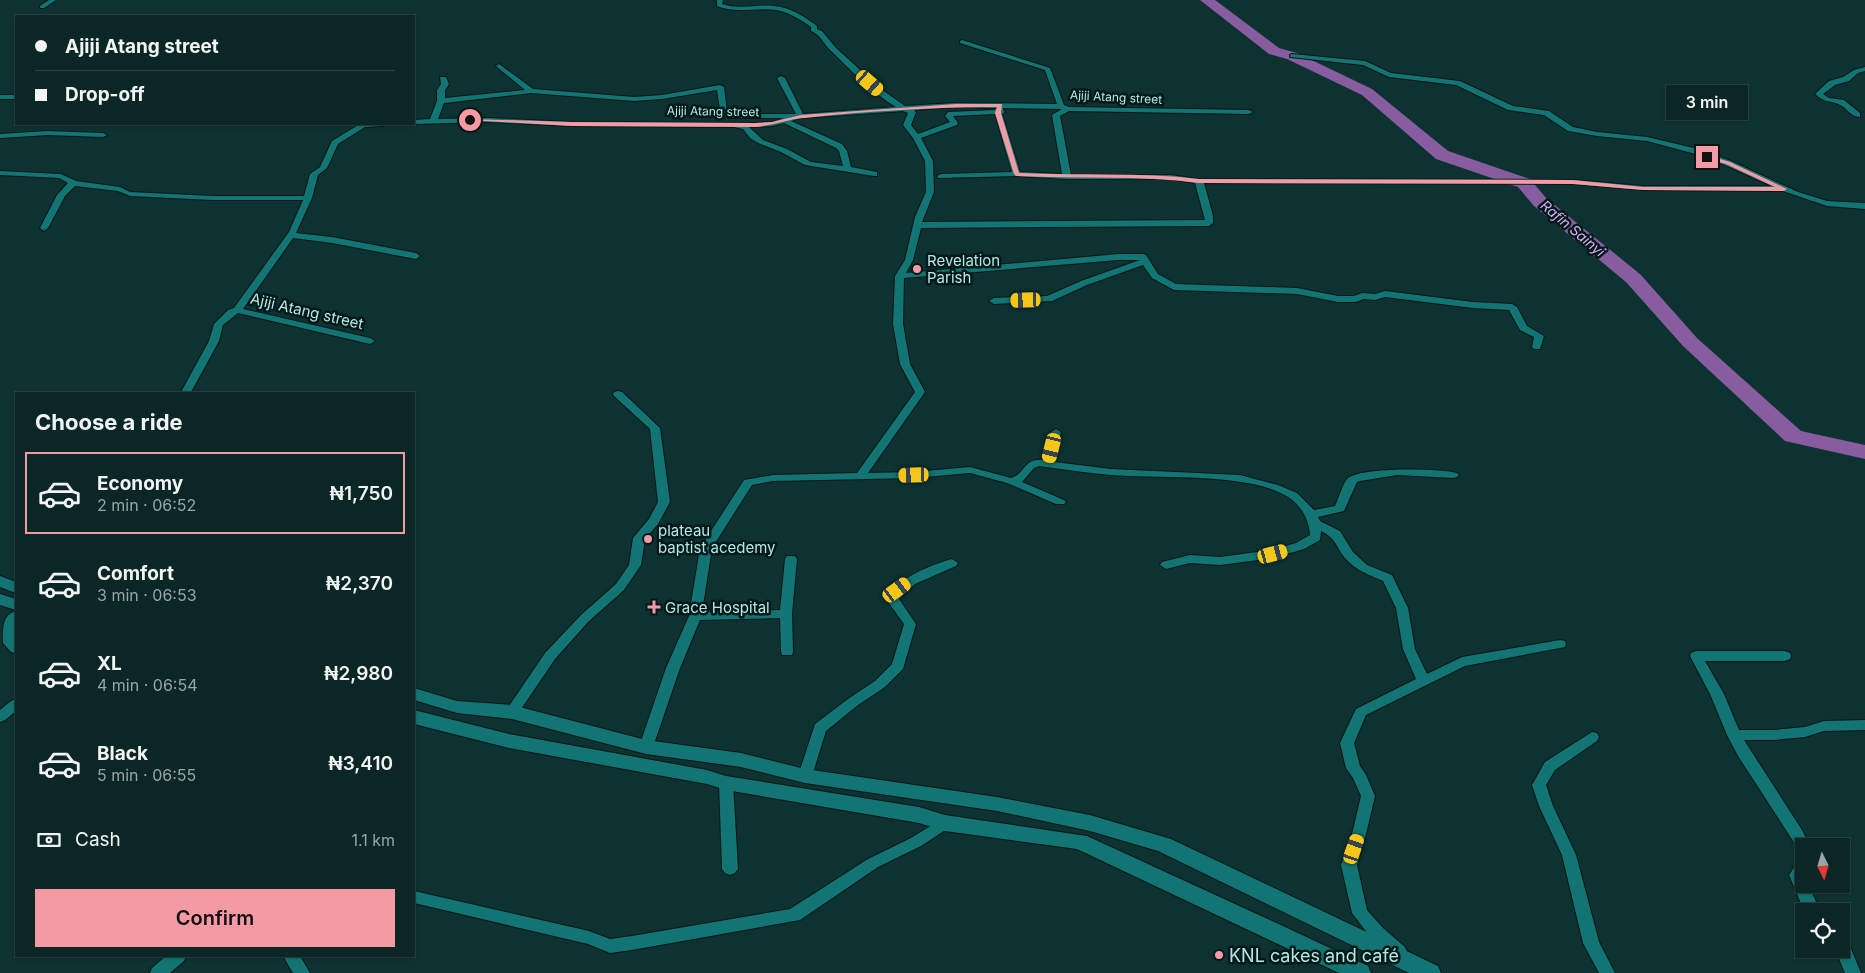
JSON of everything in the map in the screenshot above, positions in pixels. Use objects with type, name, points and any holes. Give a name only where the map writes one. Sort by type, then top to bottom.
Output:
[{"type":"main road","points":[[0,581],[15,588]]},
{"type":"main road","points":[[0,599],[15,605]]},
{"type":"main road","points":[[415,694],[457,707],[512,712],[646,747],[741,760],[805,776],[997,804],[1090,823],[1164,845],[1430,973]]},
{"type":"main road","points":[[415,720],[509,741],[707,777],[726,783],[919,816],[945,823],[1080,842],[1276,932],[1360,973]]},
{"type":"street","points":[[42,7],[53,0]]},
{"type":"street","points":[[720,0],[719,4],[723,7],[749,10],[780,8],[801,16],[815,27],[813,30],[820,32],[828,45],[860,75],[895,105],[912,112],[907,125],[918,137],[929,161],[930,192],[918,225],[909,260],[900,276],[898,324],[905,364],[920,392],[860,476]]},
{"type":"street","points":[[962,42],[1048,69],[1065,108],[1056,115],[1067,177]]},
{"type":"street","points":[[1292,56],[1365,63],[1388,75],[1457,83],[1511,108],[1546,113],[1571,128],[1597,134],[1647,139],[1695,151],[1728,163],[1784,189],[1827,203],[1865,206]]},
{"type":"street","points":[[498,66],[531,90]]},
{"type":"street","points":[[1857,114],[1841,102],[1827,100],[1819,94],[1832,83],[1846,79],[1856,71],[1865,69]]},
{"type":"street","points":[[442,101],[531,90],[634,99],[662,97],[720,87],[721,106],[724,114],[732,116],[801,116],[780,78]]},
{"type":"street","points":[[433,121],[442,101],[441,90],[445,84],[443,79]]},
{"type":"street","points":[[0,98],[15,97]]},
{"type":"street","name":"Ajiji Atang street","points":[[415,122],[489,120],[572,124],[755,125],[786,121],[801,116],[956,105],[999,109],[1020,106],[1249,112]]},
{"type":"street","points":[[918,137],[954,123],[949,116],[951,114],[999,109],[1016,174]]},
{"type":"street","points":[[786,121],[839,146],[843,150],[848,171]]},
{"type":"street","points":[[723,124],[745,127],[752,138],[766,145],[779,148],[810,164],[848,171],[864,170],[874,174]]},
{"type":"street","name":"Ajiji Atang street","points":[[237,310],[291,235],[308,198],[314,174],[322,168],[335,143],[363,125]]},
{"type":"street","points":[[0,136],[48,133],[103,135]]},
{"type":"street","points":[[0,173],[61,176],[73,183],[120,189],[130,194],[212,198],[308,198]]},
{"type":"street","points":[[941,176],[1016,174],[1067,177],[1170,177],[1199,181],[1573,182],[1643,188],[1784,189]]},
{"type":"street","points":[[918,225],[1209,223],[1209,216],[1199,181]]},
{"type":"street","points":[[44,228],[60,195],[73,183]]},
{"type":"street","points":[[291,235],[332,240],[416,256]]},
{"type":"street","points":[[900,276],[1119,257],[1143,257],[1155,276],[1174,287],[1297,291],[1338,299],[1356,299],[1362,296],[1375,297],[1385,294],[1473,305],[1512,307],[1523,328],[1539,336],[1538,348]]},
{"type":"street","points":[[994,301],[1049,299],[1084,283],[1145,260]]},
{"type":"street","name":"Ajiji Atang street","points":[[185,392],[214,341],[219,324],[231,312],[237,310],[370,341]]},
{"type":"street","points":[[512,712],[550,656],[585,618],[620,587],[635,565],[639,538],[654,521],[664,502],[654,428],[618,394]]},
{"type":"street","points":[[1048,464],[1056,432]]},
{"type":"street","points":[[1011,481],[1020,479],[1030,466],[1048,464],[1111,472],[1240,478],[1274,487],[1293,495],[1313,519],[1336,534],[1349,555],[1363,568],[1388,578],[1402,608],[1410,649],[1424,682]]},
{"type":"street","points":[[646,747],[673,668],[695,616],[706,548],[748,482],[773,478],[860,476],[970,470],[1011,481],[1060,502]]},
{"type":"street","points":[[1313,519],[1340,509],[1352,480],[1360,476],[1389,475],[1397,472],[1453,475]]},
{"type":"street","points":[[1166,565],[1190,559],[1220,561],[1273,554],[1300,546],[1316,537],[1313,519]]},
{"type":"street","points":[[787,652],[786,614],[791,559]]},
{"type":"street","points":[[805,776],[820,728],[880,684],[898,666],[910,624],[892,599],[897,590],[952,563]]},
{"type":"street","points":[[695,616],[786,614]]},
{"type":"street","points":[[15,616],[10,622],[9,643],[15,648]]},
{"type":"street","points":[[1430,973],[1404,956],[1377,933],[1360,913],[1349,864],[1360,834],[1368,796],[1359,775],[1353,768],[1347,743],[1362,712],[1462,662],[1560,644]]},
{"type":"street","points":[[1785,656],[1696,656],[1717,694],[1743,752],[1780,806],[1802,844],[1803,868],[1797,875],[1810,903]]},
{"type":"street","points":[[0,717],[15,705]]},
{"type":"street","points":[[1734,735],[1774,735],[1805,732],[1824,726],[1865,725]]},
{"type":"street","points":[[1592,737],[1550,766],[1539,785],[1546,806],[1570,855],[1591,943],[1606,973]]},
{"type":"street","points":[[726,783],[730,870]]},
{"type":"street","points":[[415,897],[589,938],[610,946],[632,943],[794,915],[873,863],[916,842],[945,823]]},
{"type":"street","points":[[158,973],[177,957]]},
{"type":"street","points":[[291,957],[302,973]]},
{"type":"street","points":[[1847,958],[1853,973]]},
{"type":"waterway","name":"Rafin Sainyi","points":[[1207,0],[1274,51],[1292,56],[1367,92],[1442,155],[1524,183],[1540,202],[1633,278],[1690,342],[1793,436],[1865,452]]},
{"type":"place","name":"Revelation Parish","points":[[917,269]]},
{"type":"place","name":"plateau baptist acedemy","points":[[648,539]]},
{"type":"place","name":"Grace Hospital","points":[[654,607]]},
{"type":"place","name":"KNL cakes and café","points":[[1219,955]]},
{"type":"route","points":[[470,120],[572,124],[755,125],[772,124],[801,116],[956,105],[1000,106],[998,113],[1016,174],[1067,177],[1170,177],[1199,181],[1573,182],[1643,188],[1784,189],[1728,163],[1707,157]]}]
